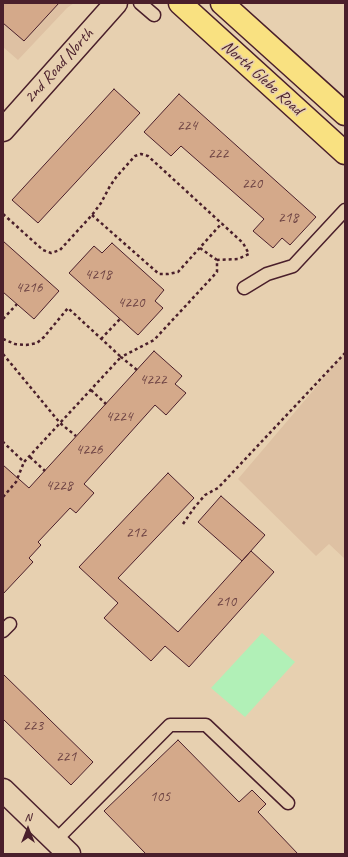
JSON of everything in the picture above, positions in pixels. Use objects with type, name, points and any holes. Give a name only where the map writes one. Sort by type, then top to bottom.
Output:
[{"type":"main road","name":"North Glebe Road","points":[[180,3],[345,153]]},
{"type":"main road","name":"North Glebe Road","points":[[224,4],[345,114]]},
{"type":"street","name":"2nd Road North","points":[[3,130],[112,4]]},
{"type":"street","points":[[3,790],[62,848]]},
{"type":"lane","points":[[140,3],[154,15]]},
{"type":"lane","points":[[244,288],[267,274],[293,266],[345,210]]},
{"type":"lane","points":[[62,848],[170,725],[206,725],[288,803]]},
{"type":"path","points":[[3,214],[42,250],[51,253],[60,250],[92,215],[117,176],[135,156],[141,154],[148,156],[243,242],[249,254],[238,259],[217,260],[200,248]]},
{"type":"path","points":[[92,215],[159,274],[178,272],[222,223]]},
{"type":"path","points":[[3,497],[16,482],[24,462],[121,356],[154,340],[217,272],[217,260]]},
{"type":"path","points":[[3,319],[17,304]]},
{"type":"path","points":[[3,343],[3,339],[15,344],[26,345],[37,343],[44,337],[68,308],[137,370]]},
{"type":"path","points":[[101,339],[120,320]]},
{"type":"path","points":[[183,524],[205,495],[218,488],[345,353]]},
{"type":"path","points":[[3,354],[60,423],[76,436]]},
{"type":"path","points":[[90,390],[106,404]]},
{"type":"path","points":[[3,442],[24,462]]},
{"type":"path","points":[[30,457],[45,471]]},
{"type":"shaded area","points":[[3,3],[74,3],[67,8],[18,60],[3,47]]},
{"type":"shaded area","points":[[345,353],[345,559],[329,544],[316,556],[238,479]]},
{"type":"green space","points":[[262,633],[295,662],[245,717],[211,688]]},
{"type":"building","points":[[3,3],[59,3],[24,41],[3,23]]},
{"type":"building","points":[[114,89],[140,113],[38,223],[12,200]]},
{"type":"building","points":[[179,94],[316,217],[290,245],[282,238],[273,248],[253,231],[264,219],[181,146],[171,156],[144,132]]},
{"type":"building","points":[[3,241],[59,291],[34,319],[3,292]]},
{"type":"building","points":[[112,243],[164,290],[155,301],[163,308],[138,335],[69,273],[94,246],[102,253]]},
{"type":"building","points":[[154,351],[182,376],[175,384],[186,393],[166,415],[155,405],[84,484],[94,493],[76,513],[70,508],[38,542],[41,545],[29,558],[33,562],[3,594],[3,465],[29,488]]},
{"type":"building","points":[[168,473],[194,498],[118,578],[178,632],[251,551],[274,572],[189,667],[165,646],[151,661],[104,618],[118,603],[79,567]]},
{"type":"building","points":[[221,496],[265,535],[242,561],[198,522]]},
{"type":"building","points":[[3,674],[93,762],[71,785],[3,719]]},
{"type":"building","points":[[178,740],[239,802],[252,790],[266,804],[258,812],[298,854],[146,854],[104,811]]}]
